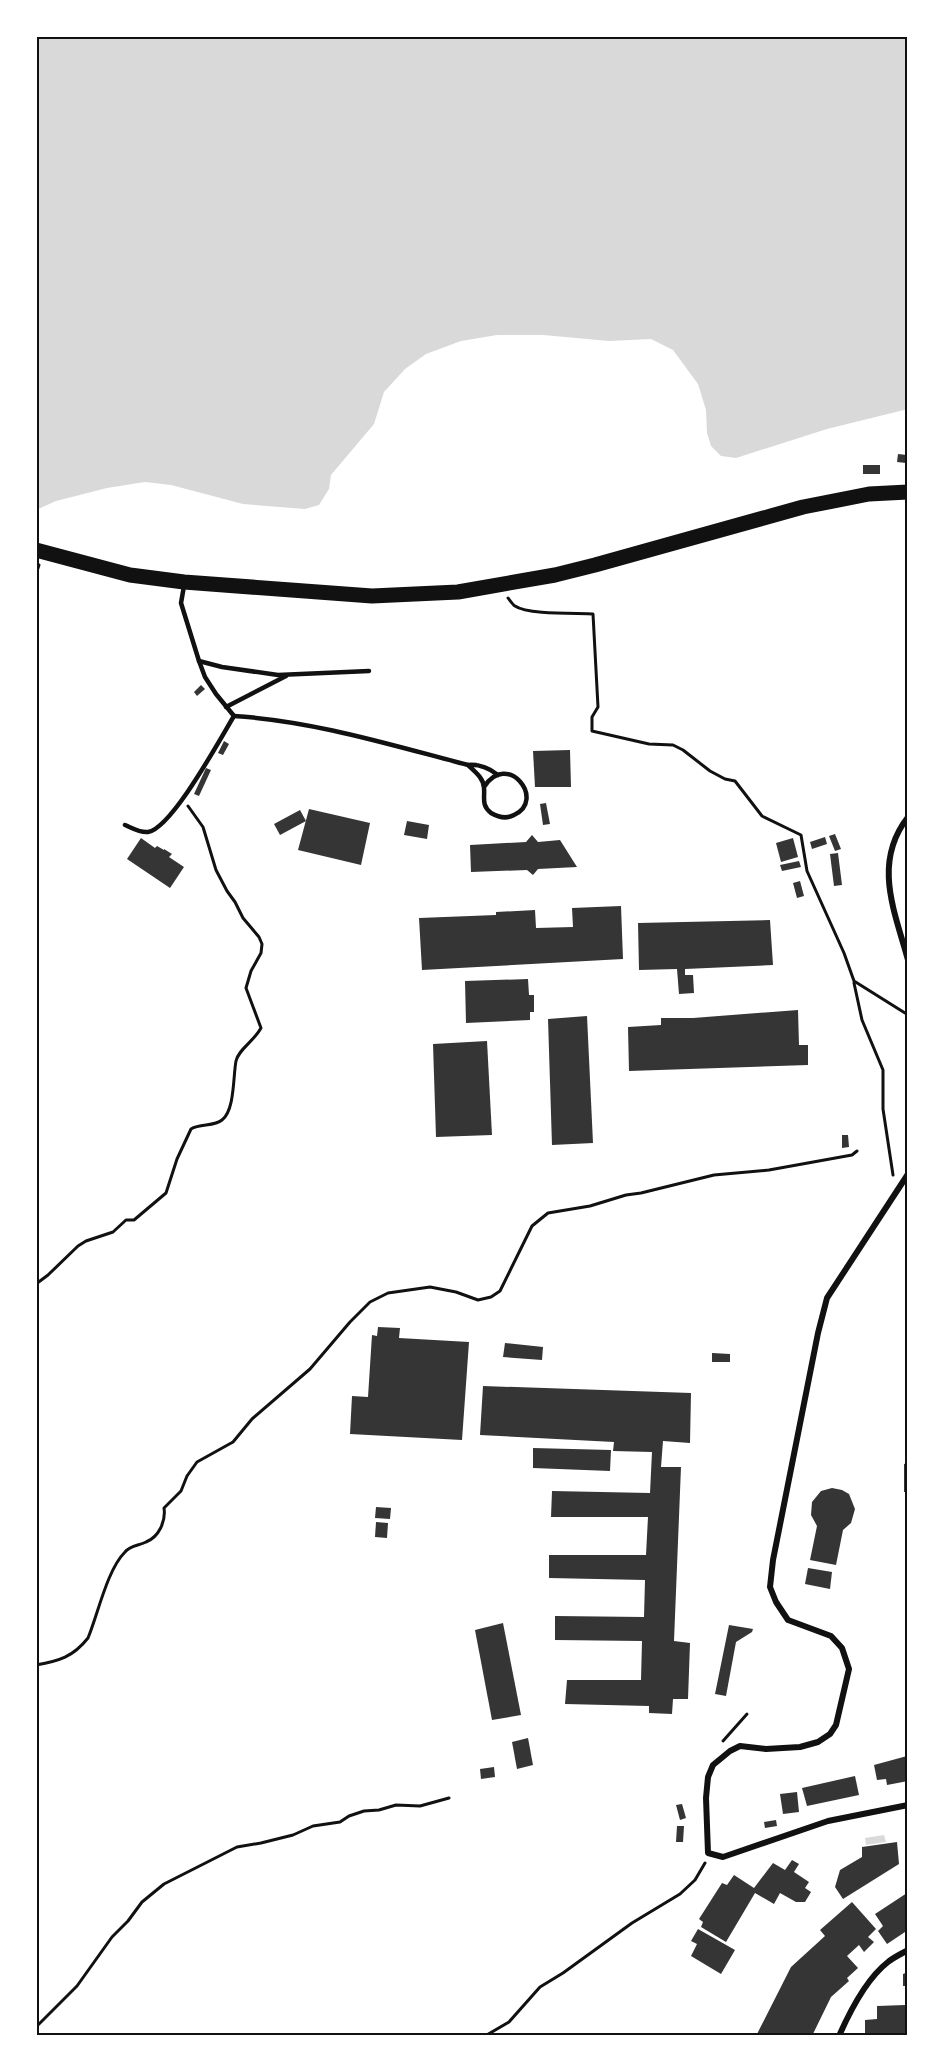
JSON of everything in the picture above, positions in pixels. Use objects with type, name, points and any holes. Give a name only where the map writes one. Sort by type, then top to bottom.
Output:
[{"type":"main road","points":[[36,550],[130,575],[184,582],[372,596],[458,592],[555,575],[803,507],[869,494],[908,492]]},
{"type":"street","points":[[908,817],[894,842],[888,880],[890,900],[908,960]]},
{"type":"street","points":[[908,1174],[827,1298],[773,1560],[770,1587],[776,1602],[788,1620],[831,1636],[842,1648],[849,1669],[836,1725],[830,1734],[818,1742],[800,1747],[766,1749],[740,1746],[730,1751],[713,1766],[708,1777],[706,1798],[708,1853],[723,1857],[828,1821],[908,1805]]},
{"type":"street","points":[[839,2036],[862,1994],[874,1978],[887,1962],[908,1950]]},
{"type":"lane","points":[[184,582],[181,603],[199,661],[205,677],[234,716],[264,718],[342,732],[468,765],[476,764],[498,775],[511,775],[522,782],[525,788],[526,801],[519,812],[507,817],[490,812],[483,800],[484,788],[480,776],[468,765]]},
{"type":"lane","points":[[199,661],[222,667],[278,675],[369,671]]},
{"type":"lane","points":[[226,707],[288,675]]},
{"type":"lane","points":[[125,825],[143,832],[150,832],[182,800],[234,716]]},
{"type":"lane","points":[[484,788],[498,775]]},
{"type":"path","points":[[505,584],[509,599],[515,606],[554,613],[593,614],[598,707],[592,717],[592,731],[648,744],[673,746],[683,750],[710,771],[725,779],[735,781],[762,816],[801,835],[807,872],[844,953],[854,981],[862,1020],[883,1070],[883,1108],[896,1192]]},
{"type":"path","points":[[36,1284],[78,1246],[113,1232],[126,1220],[134,1220],[166,1192],[177,1159],[191,1129],[200,1125],[218,1123],[224,1119],[233,1098],[236,1060],[240,1051],[255,1039],[261,1028],[246,988],[251,971],[261,953],[262,944],[240,913],[216,870],[203,826],[182,800]]},
{"type":"path","points":[[854,981],[905,1013]]},
{"type":"path","points":[[36,1665],[67,1657],[88,1638],[107,1585],[122,1555],[132,1546],[148,1542],[162,1527],[165,1516],[164,1508],[181,1491],[187,1476],[197,1462],[233,1442],[252,1419],[310,1370],[350,1322],[378,1298],[388,1293],[430,1287],[478,1300],[491,1297],[500,1291],[531,1226],[548,1213],[590,1206],[626,1195],[714,1175],[769,1170],[852,1155],[857,1151]]},
{"type":"path","points":[[730,1751],[722,1742],[747,1714]]},
{"type":"path","points":[[36,2027],[77,1986],[98,1960],[112,1936],[128,1921],[142,1902],[164,1884],[237,1847],[261,1844],[293,1835],[313,1826],[340,1822],[364,1811],[396,1805],[420,1806],[449,1798]]},
{"type":"path","points":[[485,2036],[508,2022],[540,1987],[632,1923],[680,1894],[695,1881],[708,1853]]},
{"type":"shaded area","points":[[36,36],[908,36],[908,409],[827,429],[736,458],[721,456],[711,446],[707,433],[706,410],[698,384],[673,350],[651,339],[609,341],[543,335],[497,335],[461,341],[426,354],[405,369],[384,392],[374,424],[331,475],[329,489],[319,505],[305,509],[243,504],[171,485],[145,482],[107,488],[56,501],[36,510]]},
{"type":"shaded area","points":[[884,1835],[886,1842],[866,1845],[865,1838]]},
{"type":"building","points":[[898,454],[907,455],[906,463],[897,462]]},
{"type":"building","points":[[863,465],[880,465],[880,474],[863,474]]},
{"type":"building","points":[[201,685],[205,689],[197,696],[194,692]]},
{"type":"building","points":[[224,741],[229,744],[223,755],[218,753]]},
{"type":"building","points":[[570,750],[571,787],[535,787],[533,751]]},
{"type":"building","points":[[206,768],[211,770],[199,796],[194,794]]},
{"type":"building","points":[[546,803],[550,824],[543,825],[540,804]]},
{"type":"building","points":[[309,809],[370,823],[361,865],[298,850]]},
{"type":"building","points":[[300,810],[306,821],[280,835],[274,824]]},
{"type":"building","points":[[407,821],[429,825],[427,839],[404,835]]},
{"type":"building","points":[[835,834],[841,849],[835,851],[829,836]]},
{"type":"building","points":[[532,835],[538,842],[560,840],[577,867],[538,869],[533,875],[527,870],[471,872],[470,845],[526,842]]},
{"type":"building","points":[[825,837],[827,844],[812,849],[810,842]]},
{"type":"building","points":[[141,838],[155,848],[157,846],[172,854],[169,857],[184,867],[170,888],[127,859]]},
{"type":"building","points":[[793,838],[798,857],[781,862],[776,843]]},
{"type":"building","points":[[838,853],[842,885],[834,886],[830,854]]},
{"type":"building","points":[[799,861],[801,867],[782,871],[780,865]]},
{"type":"building","points":[[800,881],[804,896],[797,898],[793,883]]},
{"type":"building","points":[[621,906],[623,959],[422,970],[419,918],[496,915],[496,912],[535,910],[536,928],[573,927],[572,908]]},
{"type":"building","points":[[770,920],[773,965],[685,969],[685,975],[693,975],[694,993],[679,994],[677,969],[639,970],[638,923]]},
{"type":"building","points":[[528,979],[529,995],[534,995],[534,1012],[530,1012],[530,1020],[466,1023],[465,981]]},
{"type":"building","points":[[798,1010],[799,1045],[808,1045],[808,1065],[629,1071],[628,1027],[661,1025],[661,1018],[693,1018]]},
{"type":"building","points":[[587,1016],[593,1143],[552,1145],[548,1019]]},
{"type":"building","points":[[487,1041],[492,1135],[436,1137],[433,1044]]},
{"type":"building","points":[[842,1135],[848,1135],[849,1147],[842,1148]]},
{"type":"building","points":[[378,1327],[400,1328],[399,1338],[469,1342],[462,1440],[350,1434],[352,1396],[368,1397],[372,1335],[377,1336]]},
{"type":"building","points":[[505,1343],[543,1347],[542,1360],[503,1357]]},
{"type":"building","points":[[712,1353],[730,1354],[730,1362],[712,1362]]},
{"type":"building","points":[[483,1386],[691,1393],[690,1443],[663,1441],[661,1467],[681,1467],[674,1641],[690,1643],[688,1699],[673,1699],[672,1714],[649,1713],[649,1706],[565,1704],[567,1680],[641,1680],[642,1641],[555,1640],[555,1616],[644,1617],[645,1580],[549,1578],[549,1555],[646,1555],[648,1517],[551,1517],[552,1491],[650,1493],[652,1452],[613,1451],[614,1442],[480,1435]]},
{"type":"building","points":[[533,1448],[611,1450],[610,1471],[533,1468]]},
{"type":"building","points":[[908,1463],[908,1492],[904,1492],[904,1464]]},
{"type":"building","points":[[832,1488],[849,1494],[855,1509],[851,1523],[843,1530],[836,1565],[810,1560],[817,1526],[811,1515],[812,1502],[821,1491]]},
{"type":"building","points":[[376,1507],[391,1508],[390,1519],[375,1518]]},
{"type":"building","points":[[376,1522],[388,1523],[387,1538],[375,1537]]},
{"type":"building","points":[[808,1568],[832,1572],[830,1589],[805,1584]]},
{"type":"building","points":[[503,1623],[521,1715],[492,1720],[475,1630]]},
{"type":"building","points":[[729,1625],[753,1629],[736,1642],[726,1696],[715,1694]]},
{"type":"building","points":[[528,1738],[533,1765],[517,1769],[512,1742]]},
{"type":"building","points":[[907,1756],[908,1781],[887,1785],[886,1779],[877,1780],[874,1765]]},
{"type":"building","points":[[494,1767],[495,1777],[481,1779],[480,1769]]},
{"type":"building","points":[[855,1776],[859,1795],[807,1806],[802,1788]]},
{"type":"building","points":[[797,1792],[799,1812],[783,1814],[780,1794]]},
{"type":"building","points":[[682,1804],[686,1818],[680,1820],[676,1805]]},
{"type":"building","points":[[776,1820],[777,1826],[765,1828],[764,1822]]},
{"type":"building","points":[[677,1826],[684,1826],[683,1842],[676,1842]]},
{"type":"building","points":[[897,1842],[899,1864],[843,1899],[835,1887],[840,1870],[862,1857],[862,1847]]},
{"type":"building","points":[[792,1860],[799,1864],[794,1872],[809,1882],[805,1888],[811,1892],[805,1902],[796,1902],[780,1893],[774,1904],[755,1893],[726,1942],[701,1927],[703,1922],[699,1919],[722,1883],[727,1885],[734,1875],[754,1888],[773,1863],[785,1870]]},
{"type":"building","points":[[907,1893],[908,1930],[887,1944],[878,1931],[883,1926],[875,1914]]},
{"type":"building","points":[[852,1902],[876,1929],[868,1937],[874,1942],[864,1952],[859,1945],[847,1956],[858,1968],[847,1978],[849,1981],[831,1997],[812,2036],[756,2036],[791,1967],[825,1936],[820,1930]]},
{"type":"building","points":[[698,1929],[735,1950],[721,1974],[691,1956],[697,1944],[691,1941]]},
{"type":"building","points":[[908,1972],[908,1986],[903,1986],[903,1974]]},
{"type":"building","points":[[905,2005],[908,2011],[908,2036],[865,2036],[865,2020],[877,2019],[877,2006]]}]
